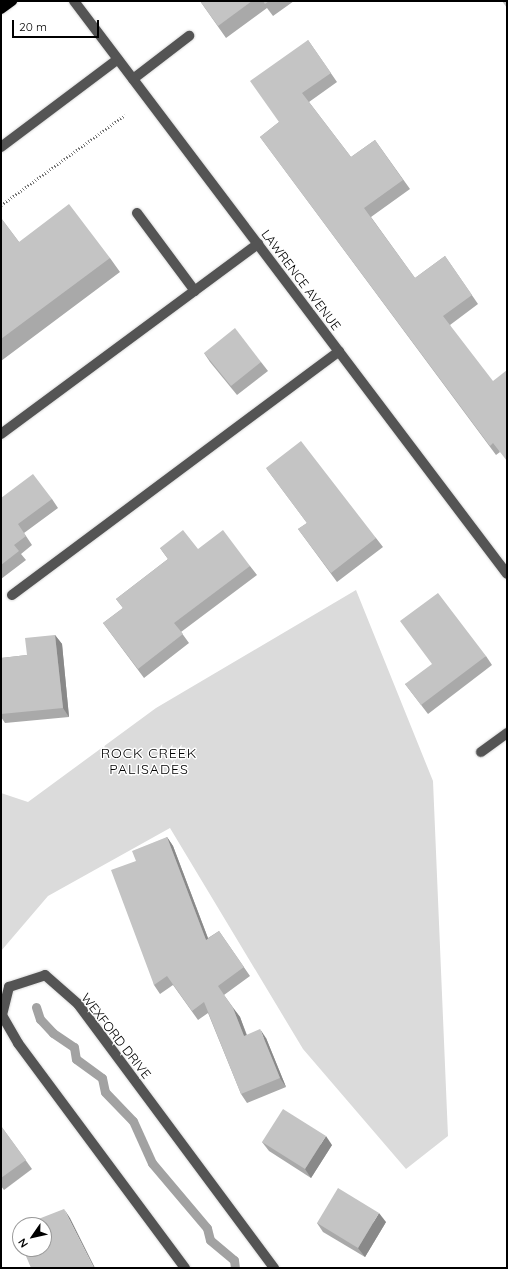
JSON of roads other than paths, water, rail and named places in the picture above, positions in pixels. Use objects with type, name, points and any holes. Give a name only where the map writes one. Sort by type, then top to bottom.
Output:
[{"type":"main road","points":[[1,9],[12,1]]},
{"type":"street","name":"LAWRENCE AVENUE","points":[[74,1],[507,574]]},
{"type":"street","points":[[133,79],[189,36]]},
{"type":"street","points":[[1,147],[118,58]]},
{"type":"street","points":[[137,213],[195,291]]},
{"type":"street","points":[[1,434],[258,244]]},
{"type":"street","points":[[12,595],[339,351]]},
{"type":"street","points":[[481,752],[507,733]]},
{"type":"street","name":"WEXFORD DRIVE","points":[[186,1268],[18,1043],[2,1015],[9,987],[45,975],[78,1004],[274,1268]]},
{"type":"waterway","points":[[36,1007],[40,1019],[53,1033],[74,1047],[76,1059],[102,1078],[105,1092],[133,1121],[152,1163],[207,1228],[210,1240],[234,1260],[235,1268]]},
{"type":"district","name":"ROCK CREEK PALISADES","points":[[149,762]]}]
